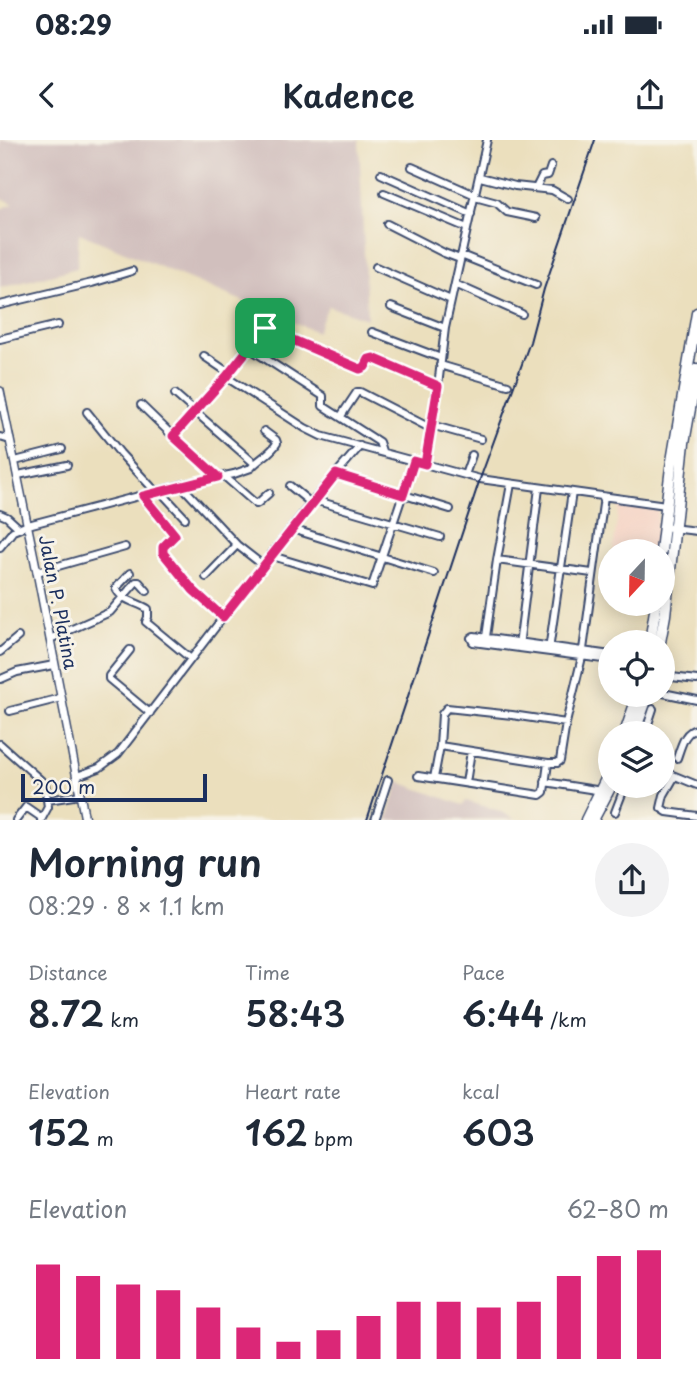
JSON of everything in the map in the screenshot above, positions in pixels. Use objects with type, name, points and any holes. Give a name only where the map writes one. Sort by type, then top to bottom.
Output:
[{"type":"highway","points":[[662,630],[668,528],[666,505],[697,313]]},
{"type":"highway","points":[[665,539],[697,369]]},
{"type":"highway","points":[[586,820],[601,798]]},
{"type":"highway","points":[[593,820],[603,798]]},
{"type":"street","points":[[425,464],[445,328],[487,140]]},
{"type":"street","points":[[536,188],[542,176],[548,175],[551,166]]},
{"type":"street","points":[[412,167],[496,203],[507,212],[536,218]]},
{"type":"street","points":[[381,174],[471,214]]},
{"type":"street","points":[[480,177],[515,186],[552,190],[568,199]]},
{"type":"street","points":[[384,193],[467,228]]},
{"type":"street","points":[[387,224],[444,253],[536,285]]},
{"type":"street","points":[[376,267],[451,300]]},
{"type":"street","points":[[0,305],[132,271]]},
{"type":"street","points":[[455,284],[522,314]]},
{"type":"street","points":[[391,307],[445,328]]},
{"type":"street","points":[[0,339],[58,325]]},
{"type":"street","points":[[173,436],[228,375],[263,330],[269,328],[360,369],[373,358],[438,386]]},
{"type":"street","points":[[372,332],[441,362],[508,385]]},
{"type":"street","points":[[249,348],[323,396],[323,406],[379,442],[382,451]]},
{"type":"street","points":[[204,356],[313,432],[465,475],[511,484],[666,505]]},
{"type":"street","name":"Jalan P. Platina","points":[[0,391],[85,820]]},
{"type":"street","points":[[341,416],[357,392],[360,392],[431,427],[481,439]]},
{"type":"street","points":[[175,394],[254,463]]},
{"type":"street","points":[[141,405],[173,436],[256,504],[269,493]]},
{"type":"street","points":[[87,412],[120,453],[185,519]]},
{"type":"street","points":[[0,547],[13,531],[28,525],[251,468],[274,449],[277,443],[264,431]]},
{"type":"street","points":[[0,437],[10,440]]},
{"type":"street","points":[[77,776],[99,768],[118,754],[313,502],[360,446]]},
{"type":"street","points":[[15,461],[62,449]]},
{"type":"street","points":[[465,475],[472,455]]},
{"type":"street","points":[[272,555],[372,586],[414,461]]},
{"type":"street","points":[[18,475],[67,465]]},
{"type":"street","points":[[336,474],[450,509]]},
{"type":"street","points":[[486,637],[511,484]]},
{"type":"street","points":[[181,485],[237,545],[264,566]]},
{"type":"street","points":[[290,486],[313,502],[440,537]]},
{"type":"street","points":[[519,645],[539,488]]},
{"type":"street","points":[[549,649],[572,492]]},
{"type":"street","points":[[143,496],[175,535],[163,547],[163,553],[193,590],[223,617]]},
{"type":"street","points":[[440,746],[548,763],[560,761],[582,654],[604,497]]},
{"type":"street","points":[[0,514],[19,528]]},
{"type":"street","points":[[668,528],[697,531]]},
{"type":"street","points":[[292,529],[434,573]]},
{"type":"street","points":[[206,577],[237,545]]},
{"type":"street","points":[[37,572],[125,547]]},
{"type":"street","points":[[497,560],[592,573]]},
{"type":"street","points":[[130,573],[116,587],[117,592],[148,609],[146,622],[191,659]]},
{"type":"street","points":[[50,639],[110,612],[136,582],[147,591]]},
{"type":"street","points":[[0,652],[18,636]]},
{"type":"street","points":[[519,645],[486,637],[472,636],[471,641],[519,645],[598,657]]},
{"type":"street","points":[[130,650],[109,679],[150,713]]},
{"type":"street","points":[[582,654],[598,655]]},
{"type":"street","points":[[1,679],[17,672],[54,665]]},
{"type":"street","points":[[675,677],[697,680]]},
{"type":"street","points":[[675,695],[697,700]]},
{"type":"street","points":[[10,711],[61,698]]},
{"type":"street","points":[[434,778],[442,714],[447,708],[566,723]]},
{"type":"street","points":[[649,721],[653,709]]},
{"type":"street","points":[[677,758],[689,732],[697,729]]},
{"type":"street","points":[[0,744],[45,784],[48,800],[41,819],[26,807],[16,820]]},
{"type":"street","points":[[466,783],[471,751]]},
{"type":"street","points":[[418,776],[540,795],[544,792],[548,763]]},
{"type":"street","points":[[675,776],[697,785]]},
{"type":"street","points":[[375,820],[388,780]]},
{"type":"street","points":[[545,782],[598,789]]},
{"type":"street","points":[[48,800],[80,795]]},
{"type":"street","points":[[615,811],[620,798]]},
{"type":"street","points":[[663,798],[660,808],[667,812],[697,816]]},
{"type":"shaded area","points":[[0,140],[359,140],[367,319],[328,306],[317,332],[79,233],[77,268],[0,288],[0,209],[14,204],[0,197]]},
{"type":"shaded area","points":[[619,505],[658,510],[656,539],[615,539]]},
{"type":"shaded area","points":[[399,782],[463,805],[466,801],[497,810],[515,819],[387,820]]},
{"type":"railway","points":[[367,820],[480,479],[530,342],[544,289],[595,140]]},
{"type":"route","points":[[265,328],[360,369],[365,367],[371,357],[438,386],[425,464],[414,461],[403,495],[336,474],[223,617],[193,590],[163,553],[163,547],[175,535],[143,496],[218,477],[173,436],[265,328]]}]
